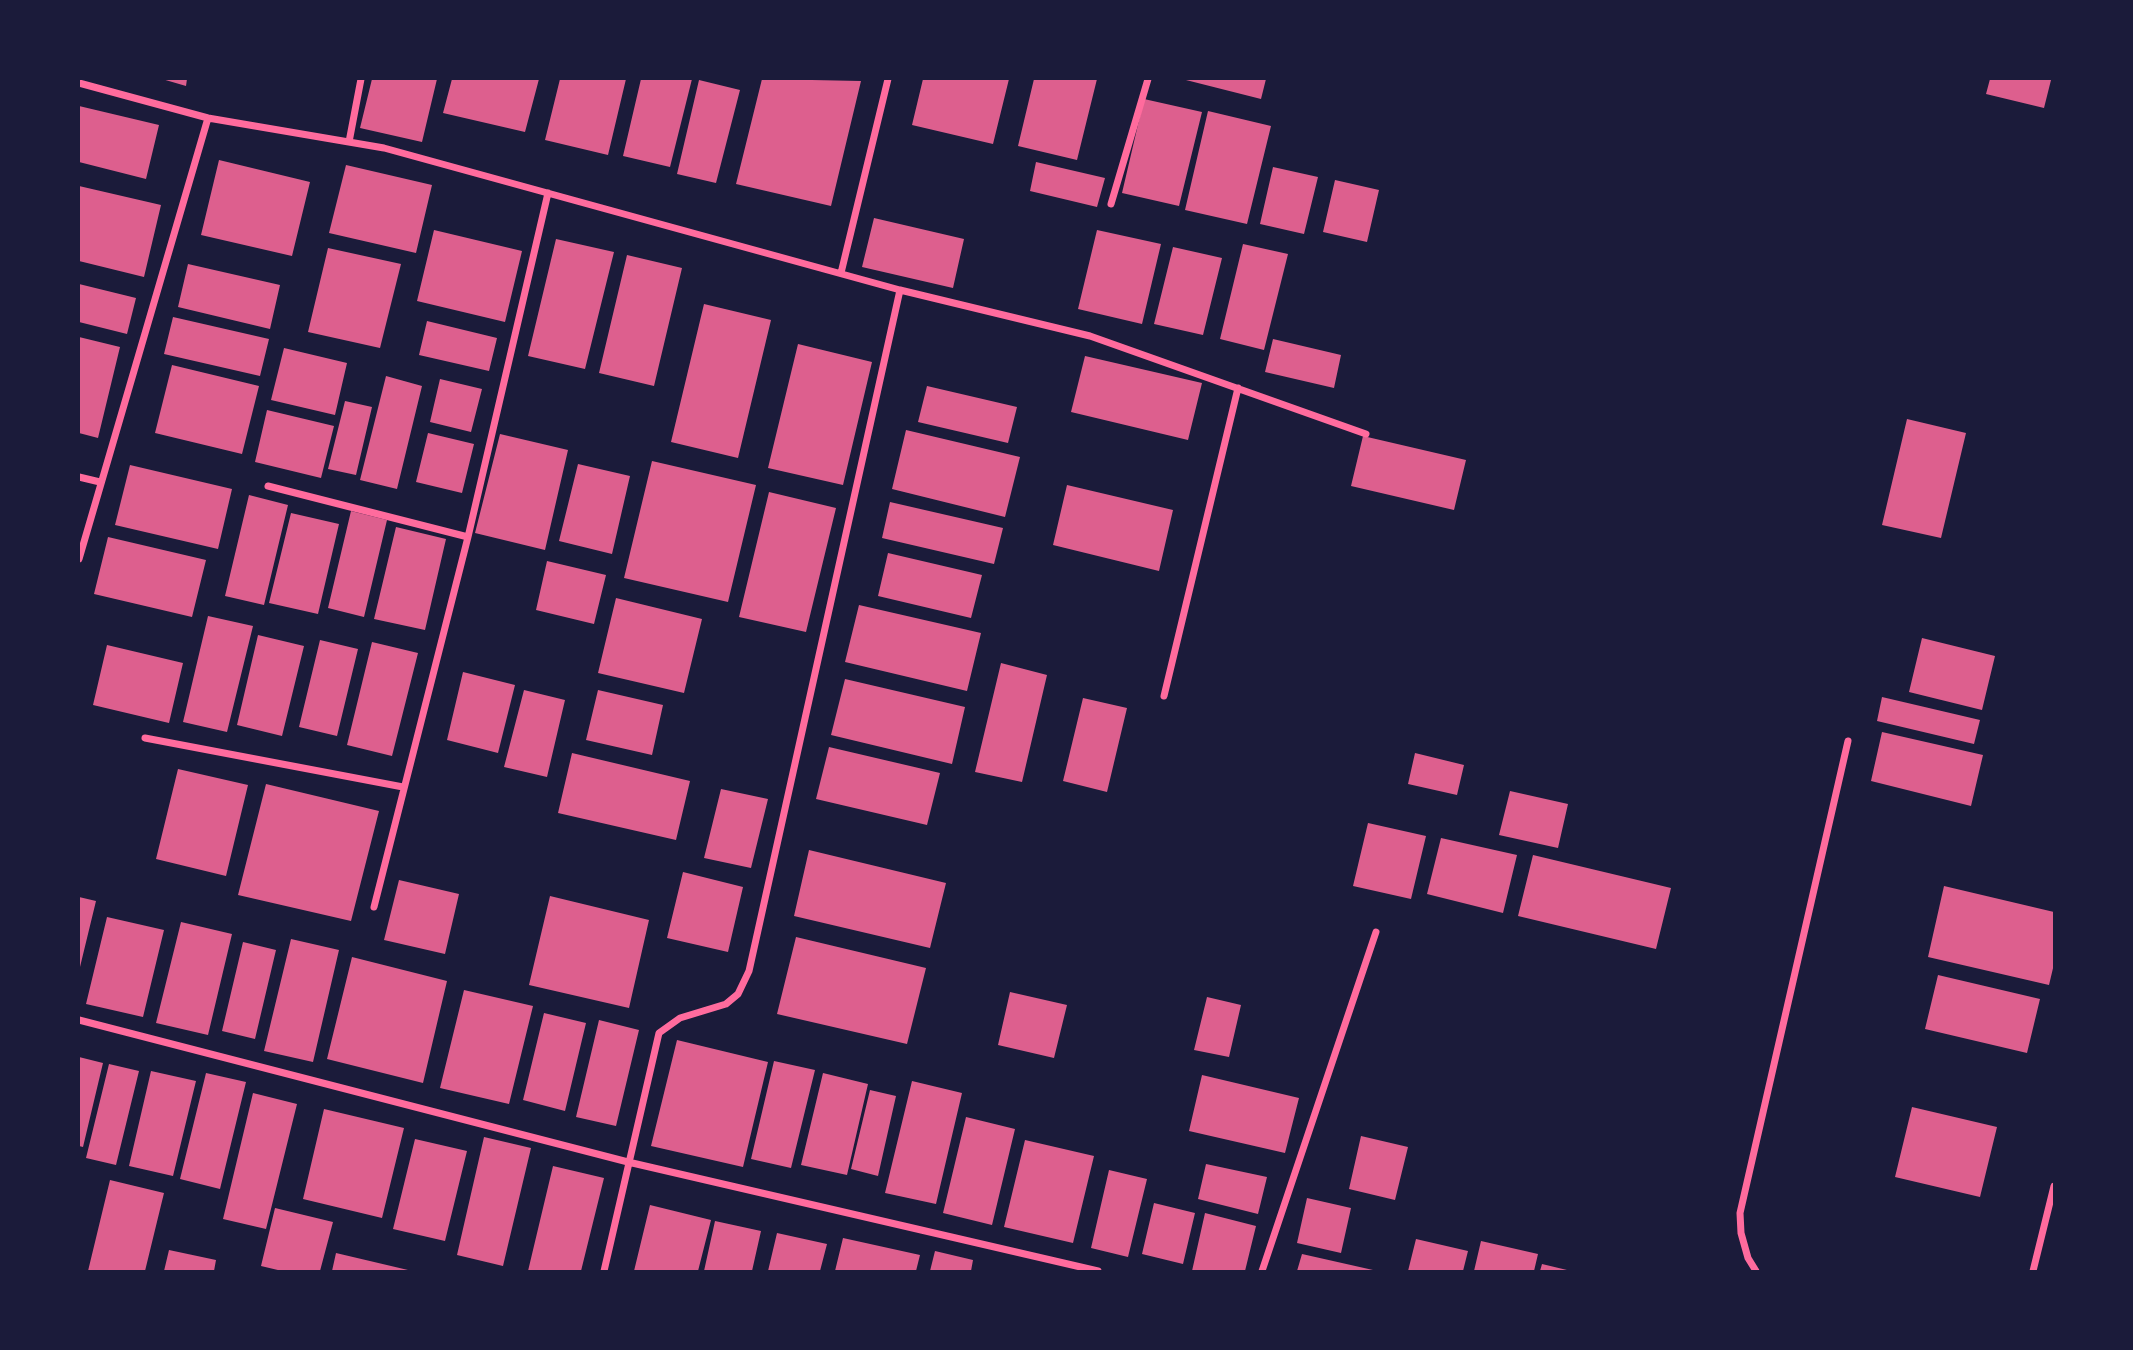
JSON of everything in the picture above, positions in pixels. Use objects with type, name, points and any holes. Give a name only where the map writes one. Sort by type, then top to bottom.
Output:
[{"type":"street","points":[[349,142],[361,79]]},
{"type":"street","points":[[841,273],[888,79]]},
{"type":"street","points":[[1111,204],[1148,79]]},
{"type":"street","points":[[79,83],[208,118],[384,148],[901,290],[1090,336],[1366,434]]},
{"type":"street","points":[[79,559],[208,118]]},
{"type":"street","points":[[374,907],[468,537],[548,193]]},
{"type":"street","points":[[604,1271],[659,1033],[680,1018],[726,1004],[738,994],[749,971],[901,290]]},
{"type":"street","points":[[1164,696],[1238,388]]},
{"type":"street","points":[[79,477],[100,482]]},
{"type":"street","points":[[268,485],[468,537]]},
{"type":"street","points":[[145,738],[403,787]]},
{"type":"street","points":[[1756,1271],[1748,1258],[1741,1233],[1740,1213],[1848,741]]},
{"type":"street","points":[[1262,1271],[1376,932]]},
{"type":"street","points":[[79,1020],[628,1162],[1098,1271]]},
{"type":"street","points":[[2033,1271],[2054,1186]]},
{"type":"building","points":[[162,79],[187,79],[186,86]]},
{"type":"building","points":[[372,79],[437,79],[422,142],[360,128]]},
{"type":"building","points":[[452,79],[539,79],[525,132],[443,113]]},
{"type":"building","points":[[560,79],[626,79],[608,155],[545,140]]},
{"type":"building","points":[[641,79],[692,79],[670,167],[623,156]]},
{"type":"building","points":[[762,79],[861,81],[831,206],[736,184]]},
{"type":"building","points":[[923,79],[1009,79],[993,144],[912,125]]},
{"type":"building","points":[[1034,79],[1097,79],[1077,160],[1018,146]]},
{"type":"building","points":[[1182,79],[1266,79],[1261,99]]},
{"type":"building","points":[[1990,79],[2051,80],[2044,108],[1986,94]]},
{"type":"building","points":[[699,80],[740,90],[716,183],[677,174]]},
{"type":"building","points":[[1144,99],[1202,112],[1179,206],[1122,193]]},
{"type":"building","points":[[79,106],[159,125],[146,179],[79,162]]},
{"type":"building","points":[[1208,111],[1271,126],[1247,224],[1185,210]]},
{"type":"building","points":[[219,160],[310,182],[292,256],[201,235]]},
{"type":"building","points":[[1036,162],[1105,178],[1097,207],[1030,191]]},
{"type":"building","points":[[346,165],[432,185],[416,253],[329,233]]},
{"type":"building","points":[[1273,167],[1318,177],[1304,234],[1260,224]]},
{"type":"building","points":[[1335,180],[1379,190],[1367,242],[1323,232]]},
{"type":"building","points":[[79,186],[161,205],[144,277],[79,261]]},
{"type":"building","points":[[874,218],[964,239],[953,288],[862,267]]},
{"type":"building","points":[[434,230],[522,251],[505,322],[417,301]]},
{"type":"building","points":[[1097,230],[1161,244],[1142,324],[1078,309]]},
{"type":"building","points":[[556,239],[614,252],[585,369],[528,356]]},
{"type":"building","points":[[1243,244],[1288,254],[1264,350],[1220,339]]},
{"type":"building","points":[[1173,247],[1222,258],[1203,335],[1154,324]]},
{"type":"building","points":[[328,248],[401,264],[380,348],[308,332]]},
{"type":"building","points":[[627,255],[682,268],[654,386],[599,373]]},
{"type":"building","points":[[188,264],[280,285],[270,329],[178,307]]},
{"type":"building","points":[[79,284],[136,298],[127,334],[79,322]]},
{"type":"building","points":[[704,304],[771,320],[738,458],[671,442]]},
{"type":"building","points":[[173,317],[269,339],[260,376],[164,354]]},
{"type":"building","points":[[427,321],[497,338],[489,371],[419,355]]},
{"type":"building","points":[[79,337],[120,347],[98,438],[79,433]]},
{"type":"building","points":[[1273,339],[1341,355],[1334,388],[1265,372]]},
{"type":"building","points":[[798,344],[872,362],[843,485],[768,468]]},
{"type":"building","points":[[284,348],[347,363],[335,415],[271,400]]},
{"type":"building","points":[[1085,356],[1202,383],[1188,440],[1071,412]]},
{"type":"building","points":[[172,365],[259,386],[242,454],[155,433]]},
{"type":"building","points":[[386,376],[422,386],[397,489],[360,480]]},
{"type":"building","points":[[440,379],[482,389],[471,432],[430,422]]},
{"type":"building","points":[[927,386],[1017,407],[1008,443],[918,422]]},
{"type":"building","points":[[345,401],[372,407],[356,475],[328,469]]},
{"type":"building","points":[[267,410],[334,426],[321,478],[255,462]]},
{"type":"building","points":[[1907,419],[1966,433],[1941,538],[1882,525]]},
{"type":"building","points":[[906,430],[1020,457],[1005,517],[892,489]]},
{"type":"building","points":[[428,433],[474,444],[462,493],[416,482]]},
{"type":"building","points":[[500,434],[568,450],[545,550],[475,533]]},
{"type":"building","points":[[1363,436],[1466,460],[1454,510],[1351,486]]},
{"type":"building","points":[[652,461],[756,485],[728,602],[624,578]]},
{"type":"building","points":[[578,464],[630,476],[612,554],[559,541]]},
{"type":"building","points":[[130,465],[232,489],[218,549],[115,525]]},
{"type":"building","points":[[1067,485],[1173,510],[1159,571],[1053,545]]},
{"type":"building","points":[[769,492],[836,508],[806,632],[739,617]]},
{"type":"building","points":[[249,495],[288,505],[264,605],[225,596]]},
{"type":"building","points":[[890,502],[1003,528],[994,564],[882,538]]},
{"type":"building","points":[[351,511],[387,520],[364,617],[328,608]]},
{"type":"building","points":[[291,513],[339,524],[318,614],[269,603]]},
{"type":"building","points":[[396,527],[446,539],[425,630],[374,619]]},
{"type":"building","points":[[108,537],[206,560],[192,617],[94,594]]},
{"type":"building","points":[[888,553],[982,575],[971,618],[878,596]]},
{"type":"building","points":[[547,561],[606,575],[594,624],[536,610]]},
{"type":"building","points":[[616,598],[702,619],[684,693],[598,673]]},
{"type":"building","points":[[859,605],[981,633],[967,691],[845,662]]},
{"type":"building","points":[[208,616],[253,626],[227,732],[183,722]]},
{"type":"building","points":[[258,635],[304,646],[282,736],[237,725]]},
{"type":"building","points":[[1922,638],[1995,656],[1982,710],[1909,692]]},
{"type":"building","points":[[320,640],[358,649],[337,736],[299,727]]},
{"type":"building","points":[[372,642],[418,653],[392,756],[347,745]]},
{"type":"building","points":[[107,645],[183,663],[169,723],[93,705]]},
{"type":"building","points":[[1001,663],[1047,675],[1022,782],[975,772]]},
{"type":"building","points":[[463,672],[515,685],[498,753],[447,740]]},
{"type":"building","points":[[845,679],[965,707],[952,764],[831,735]]},
{"type":"building","points":[[524,690],[565,700],[547,777],[504,767]]},
{"type":"building","points":[[598,690],[663,705],[652,755],[586,740]]},
{"type":"building","points":[[1882,697],[1980,720],[1974,744],[1877,721]]},
{"type":"building","points":[[1083,698],[1127,708],[1107,792],[1063,781]]},
{"type":"building","points":[[1882,732],[1983,755],[1971,806],[1871,781]]},
{"type":"building","points":[[829,747],[940,773],[927,825],[816,799]]},
{"type":"building","points":[[572,753],[690,781],[676,840],[558,813]]},
{"type":"building","points":[[1415,753],[1464,765],[1457,795],[1408,784]]},
{"type":"building","points":[[178,769],[248,785],[226,876],[156,859]]},
{"type":"building","points":[[266,784],[379,811],[351,921],[238,895]]},
{"type":"building","points":[[721,789],[768,799],[751,868],[704,858]]},
{"type":"building","points":[[1510,791],[1568,804],[1558,848],[1499,835]]},
{"type":"building","points":[[1368,823],[1426,836],[1411,899],[1353,886]]},
{"type":"building","points":[[1441,838],[1517,855],[1503,913],[1427,894]]},
{"type":"building","points":[[809,850],[946,883],[930,948],[794,916]]},
{"type":"building","points":[[1533,855],[1671,888],[1656,949],[1518,916]]},
{"type":"building","points":[[683,872],[743,887],[728,952],[667,938]]},
{"type":"building","points":[[399,880],[459,894],[445,954],[384,940]]},
{"type":"building","points":[[1944,886],[2054,912],[2054,964],[2049,985],[1928,957]]},
{"type":"building","points":[[550,896],[649,920],[629,1008],[529,985]]},
{"type":"building","points":[[79,897],[96,901],[80,967],[79,966]]},
{"type":"building","points":[[107,917],[164,930],[143,1017],[86,1004]]},
{"type":"building","points":[[181,922],[232,934],[208,1035],[156,1023]]},
{"type":"building","points":[[796,937],[926,968],[907,1044],[777,1014]]},
{"type":"building","points":[[291,939],[339,950],[313,1062],[264,1051]]},
{"type":"building","points":[[243,942],[276,950],[255,1039],[222,1031]]},
{"type":"building","points":[[352,957],[447,981],[423,1083],[327,1059]]},
{"type":"building","points":[[1938,975],[2040,999],[2027,1053],[1925,1029]]},
{"type":"building","points":[[464,990],[533,1006],[509,1104],[440,1088]]},
{"type":"building","points":[[1010,992],[1067,1005],[1054,1058],[998,1045]]},
{"type":"building","points":[[1207,997],[1241,1005],[1229,1057],[1194,1050]]},
{"type":"building","points":[[544,1013],[586,1023],[565,1111],[523,1100]]},
{"type":"building","points":[[599,1020],[639,1030],[616,1126],[576,1117]]},
{"type":"building","points":[[677,1040],[768,1062],[743,1167],[651,1146]]},
{"type":"building","points":[[79,1057],[103,1063],[83,1147],[79,1146]]},
{"type":"building","points":[[774,1061],[815,1070],[791,1168],[751,1159]]},
{"type":"building","points":[[109,1064],[139,1071],[116,1165],[86,1158]]},
{"type":"building","points":[[151,1071],[196,1081],[173,1176],[129,1166]]},
{"type":"building","points":[[206,1073],[246,1082],[220,1189],[180,1179]]},
{"type":"building","points":[[823,1073],[868,1084],[847,1175],[801,1165]]},
{"type":"building","points":[[1202,1075],[1299,1098],[1285,1153],[1189,1131]]},
{"type":"building","points":[[912,1081],[962,1093],[936,1204],[885,1193]]},
{"type":"building","points":[[870,1090],[896,1096],[878,1176],[851,1169]]},
{"type":"building","points":[[253,1093],[297,1104],[266,1229],[223,1219]]},
{"type":"building","points":[[1912,1107],[1997,1127],[1980,1197],[1895,1177]]},
{"type":"building","points":[[324,1109],[404,1128],[382,1218],[303,1199]]},
{"type":"building","points":[[966,1117],[1015,1129],[992,1225],[943,1213]]},
{"type":"building","points":[[1361,1136],[1408,1147],[1395,1200],[1349,1189]]},
{"type":"building","points":[[484,1137],[531,1148],[503,1266],[457,1255]]},
{"type":"building","points":[[415,1139],[467,1151],[445,1241],[393,1229]]},
{"type":"building","points":[[1025,1140],[1094,1156],[1073,1243],[1004,1227]]},
{"type":"building","points":[[1206,1164],[1267,1177],[1258,1214],[1198,1199]]},
{"type":"building","points":[[553,1166],[604,1178],[581,1271],[528,1271]]},
{"type":"building","points":[[1109,1170],[1147,1179],[1128,1257],[1091,1248]]},
{"type":"building","points":[[110,1180],[164,1193],[145,1271],[88,1271]]},
{"type":"building","points":[[1307,1198],[1351,1208],[1341,1253],[1297,1243]]},
{"type":"building","points":[[1154,1203],[1195,1213],[1183,1264],[1142,1254]]},
{"type":"building","points":[[650,1205],[711,1220],[698,1271],[634,1271]]},
{"type":"building","points":[[275,1208],[333,1222],[320,1271],[282,1271],[261,1266]]},
{"type":"building","points":[[1205,1213],[1256,1226],[1245,1271],[1192,1271]]},
{"type":"building","points":[[715,1221],[761,1231],[752,1271],[704,1271]]},
{"type":"building","points":[[777,1233],[827,1244],[820,1271],[768,1271]]},
{"type":"building","points":[[843,1238],[920,1255],[916,1271],[835,1271]]},
{"type":"building","points":[[1416,1239],[1468,1251],[1463,1271],[1408,1271]]},
{"type":"building","points":[[1481,1241],[1538,1254],[1534,1271],[1474,1271]]},
{"type":"building","points":[[169,1250],[216,1260],[214,1271],[164,1271]]},
{"type":"building","points":[[935,1251],[973,1260],[971,1271],[930,1271]]},
{"type":"building","points":[[336,1253],[408,1270],[332,1271]]},
{"type":"building","points":[[1302,1254],[1373,1270],[1373,1271],[1297,1271]]},
{"type":"building","points":[[1542,1264],[1567,1270],[1567,1271],[1540,1271]]}]
